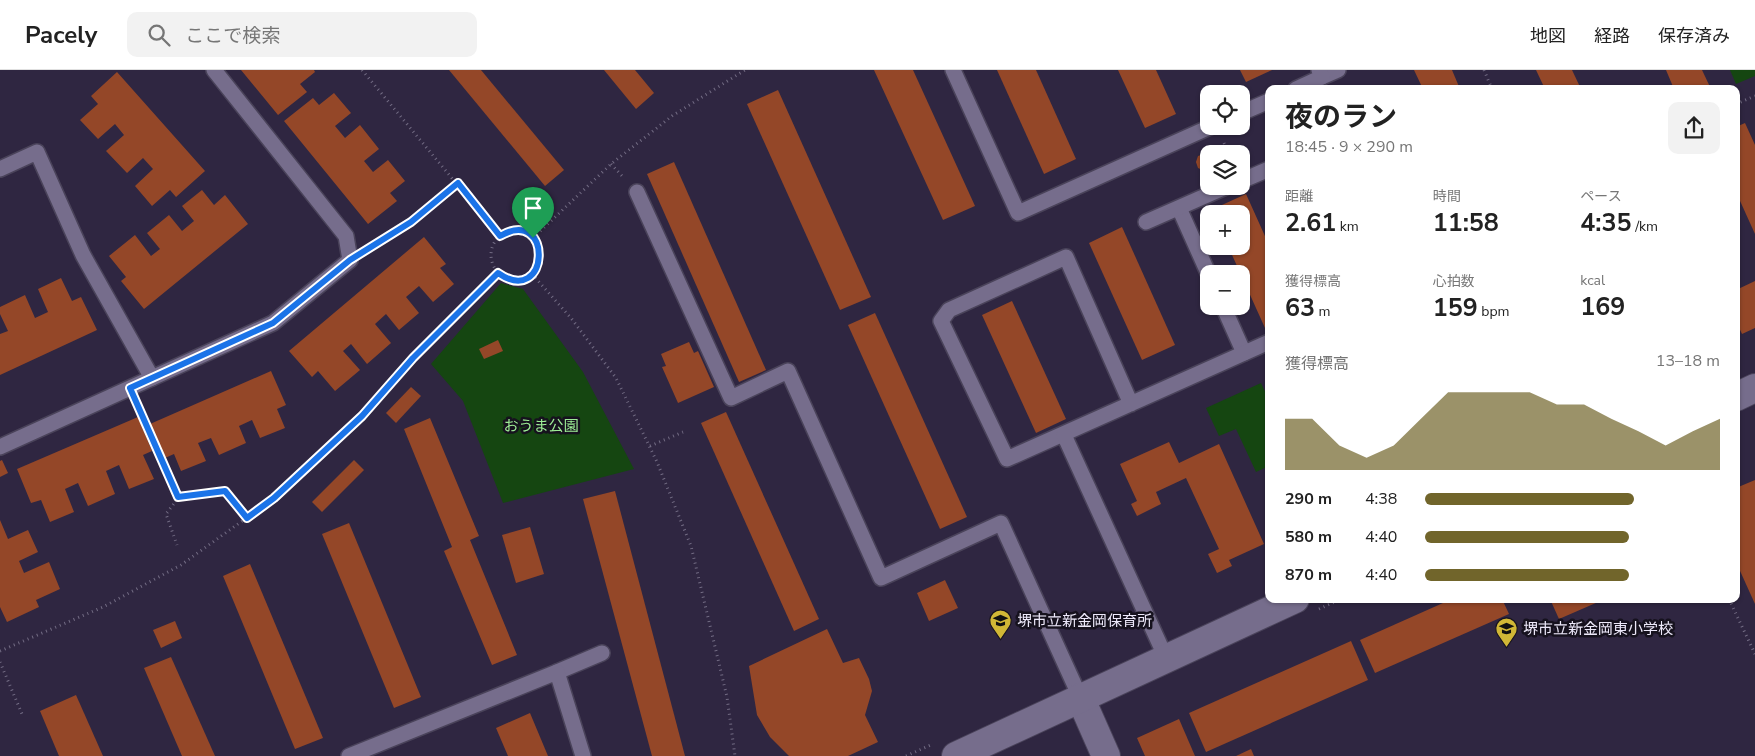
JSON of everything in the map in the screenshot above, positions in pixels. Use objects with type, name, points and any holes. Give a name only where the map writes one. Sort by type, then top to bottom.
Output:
[{"type":"street","points":[[1740,395],[1755,388]]},
{"type":"street","points":[[956,756],[1286,603]]},
{"type":"street","points":[[1080,697],[1106,756]]},
{"type":"lane","points":[[0,447],[273,323],[350,260],[346,236],[214,70]]},
{"type":"lane","points":[[953,70],[1018,213],[1200,131]]},
{"type":"lane","points":[[1302,85],[1320,74],[1338,70]]},
{"type":"lane","points":[[1250,109],[1265,103]]},
{"type":"lane","points":[[0,169],[37,152],[83,255],[152,378]]},
{"type":"lane","points":[[1250,177],[1265,170]]},
{"type":"lane","points":[[637,192],[731,398],[788,371],[881,578],[1001,523],[1080,697]]},
{"type":"lane","points":[[1146,222],[1208,195]]},
{"type":"lane","points":[[1179,208],[1205,265]]},
{"type":"lane","points":[[1131,404],[1066,258],[949,310],[941,322],[1007,459],[1064,435],[1265,344]]},
{"type":"lane","points":[[1227,315],[1244,353]]},
{"type":"lane","points":[[1064,435],[1166,658]]},
{"type":"lane","points":[[349,756],[602,653]]},
{"type":"lane","points":[[557,672],[583,756]]},
{"type":"path","points":[[362,70],[458,183],[500,236]]},
{"type":"path","points":[[533,238],[611,164],[664,122],[745,70]]},
{"type":"path","points":[[1484,70],[1490,85]]},
{"type":"path","points":[[1740,102],[1755,96]]},
{"type":"path","points":[[350,260],[411,222],[458,183]]},
{"type":"path","points":[[514,231],[528,234],[533,238],[541,252],[537,268],[532,274],[519,280],[511,280],[498,273],[492,258],[492,250],[500,236],[514,231]]},
{"type":"path","points":[[0,651],[103,607],[181,565],[274,498],[362,416],[413,358],[498,273]]},
{"type":"path","points":[[532,274],[571,318],[616,378],[650,446],[691,546],[727,697],[735,756]]},
{"type":"path","points":[[130,388],[178,497]]},
{"type":"path","points":[[650,446],[684,432]]},
{"type":"path","points":[[177,545],[166,514],[178,497],[225,491],[247,518]]},
{"type":"path","points":[[1730,603],[1755,654]]},
{"type":"path","points":[[0,662],[22,714]]},
{"type":"green space","points":[[1730,70],[1755,70],[1755,76],[1736,84]]},
{"type":"green space","name":"おうま公園","points":[[501,283],[523,289],[583,372],[634,469],[503,503],[463,401],[431,364]]},
{"type":"green space","points":[[1261,383],[1265,392],[1265,468],[1256,472],[1236,429],[1219,436],[1206,408]]},
{"type":"building","points":[[241,70],[314,70],[315,72],[300,84],[307,92],[278,115]]},
{"type":"building","points":[[449,70],[481,70],[564,170],[545,186]]},
{"type":"building","points":[[604,70],[635,70],[654,93],[636,109]]},
{"type":"building","points":[[874,70],[913,70],[975,206],[943,220]]},
{"type":"building","points":[[997,70],[1036,70],[1076,159],[1044,174]]},
{"type":"building","points":[[1118,70],[1156,70],[1176,114],[1145,128]]},
{"type":"building","points":[[1240,70],[1272,70],[1246,82]]},
{"type":"building","points":[[1414,70],[1452,70],[1458,85],[1421,85]]},
{"type":"building","points":[[1536,70],[1572,70],[1579,85],[1543,85]]},
{"type":"building","points":[[1666,70],[1702,70],[1709,85],[1672,85]]},
{"type":"building","points":[[117,72],[205,171],[176,197],[170,190],[152,206],[135,186],[153,169],[143,158],[127,173],[106,151],[124,135],[115,124],[98,139],[80,120],[98,104],[91,96]]},
{"type":"building","points":[[778,90],[871,297],[840,310],[747,104]]},
{"type":"building","points":[[334,93],[351,113],[335,126],[345,138],[360,125],[379,149],[364,161],[373,172],[388,160],[405,181],[390,193],[397,201],[368,224],[284,121],[313,98],[319,105]]},
{"type":"building","points":[[1745,123],[1755,145],[1755,234],[1740,201],[1740,125]]},
{"type":"building","points":[[1200,155],[1200,169],[1196,162]]},
{"type":"building","points":[[674,162],[766,370],[739,382],[647,174]]},
{"type":"building","points":[[202,190],[214,205],[225,195],[248,224],[144,309],[121,281],[126,277],[109,256],[135,235],[151,256],[160,249],[147,233],[169,215],[182,231],[194,221],[182,206]]},
{"type":"building","points":[[1246,195],[1265,236],[1265,328],[1250,295],[1250,265],[1237,265],[1232,255],[1250,255],[1250,205],[1222,205]]},
{"type":"building","points":[[1122,227],[1175,345],[1142,360],[1089,243]]},
{"type":"building","points":[[424,237],[446,264],[440,268],[454,284],[433,302],[419,286],[406,297],[419,313],[399,330],[386,314],[375,324],[391,343],[367,364],[351,344],[343,351],[360,370],[335,391],[318,371],[312,377],[289,351]]},
{"type":"building","points":[[61,278],[72,301],[81,297],[97,330],[0,375],[0,334],[8,331],[0,314],[0,307],[25,295],[35,318],[48,312],[38,289]]},
{"type":"building","points":[[1755,281],[1755,328],[1742,334],[1740,330],[1740,288]]},
{"type":"building","points":[[1012,301],[1066,419],[1036,433],[982,315]]},
{"type":"building","points":[[875,313],[967,517],[940,529],[848,325]]},
{"type":"building","points":[[498,340],[503,351],[484,359],[479,349]]},
{"type":"building","points":[[689,342],[694,353],[698,351],[714,387],[678,403],[662,367],[666,366],[661,354]]},
{"type":"building","points":[[271,371],[286,405],[277,409],[285,428],[260,438],[252,420],[239,426],[246,443],[219,455],[211,438],[198,443],[206,461],[181,471],[174,454],[165,458],[150,424]]},
{"type":"building","points":[[411,387],[421,396],[396,423],[386,413]]},
{"type":"building","points":[[726,412],[819,619],[794,631],[701,423]]},
{"type":"building","points":[[138,417],[152,451],[143,455],[154,479],[129,489],[119,465],[106,471],[115,494],[88,506],[78,483],[65,489],[74,512],[50,522],[41,500],[31,503],[17,469]]},
{"type":"building","points":[[430,418],[479,536],[470,540],[517,655],[492,665],[444,551],[452,547],[404,429]]},
{"type":"building","points":[[1169,442],[1179,463],[1219,444],[1264,544],[1229,560],[1232,566],[1217,573],[1208,554],[1219,549],[1186,478],[1156,492],[1161,504],[1137,516],[1131,504],[1137,501],[1120,464]]},
{"type":"building","points":[[2,460],[8,473],[0,477],[0,461]]},
{"type":"building","points":[[354,460],[364,470],[322,512],[312,502]]},
{"type":"building","points":[[1755,480],[1755,604],[1740,571],[1740,486]]},
{"type":"building","points":[[615,491],[685,756],[652,756],[583,499]]},
{"type":"building","points":[[0,520],[8,539],[28,530],[38,552],[19,561],[24,573],[49,562],[60,589],[36,600],[39,607],[7,622],[0,607]]},
{"type":"building","points":[[349,523],[421,697],[394,708],[322,534]]},
{"type":"building","points":[[530,527],[544,574],[516,583],[502,535]]},
{"type":"building","points":[[250,564],[323,738],[295,749],[223,576]]},
{"type":"building","points":[[945,580],[958,608],[929,621],[917,593]]},
{"type":"building","points":[[1443,603],[1504,603],[1509,614],[1375,673],[1360,640]]},
{"type":"building","points":[[1552,603],[1596,603],[1559,619]]},
{"type":"building","points":[[175,621],[182,638],[161,648],[153,630]]},
{"type":"building","points":[[827,629],[843,663],[859,658],[869,679],[872,691],[865,715],[878,742],[848,756],[789,756],[770,737],[757,715],[749,666]]},
{"type":"building","points":[[1351,641],[1368,680],[1206,752],[1189,713]]},
{"type":"building","points":[[171,657],[215,756],[182,756],[144,668]]},
{"type":"building","points":[[76,695],[103,756],[59,756],[40,711]]},
{"type":"building","points":[[530,713],[548,756],[508,756],[496,728]]},
{"type":"building","points":[[1179,719],[1195,756],[1145,756],[1137,738]]},
{"type":"building","points":[[1251,749],[1254,756],[1236,756]]},
{"type":"place","name":"堺市立新金岡保育所","points":[[1001,640]]},
{"type":"place","name":"堺市立新金岡東小学校","points":[[1507,648]]},
{"type":"route","points":[[458,183],[500,236],[514,231],[521,231],[533,238],[541,252],[540,261],[532,274],[519,280],[511,280],[498,273],[413,358],[362,416],[274,498],[247,518],[225,491],[178,497],[130,388],[273,323],[350,260],[411,222],[458,183]]}]
